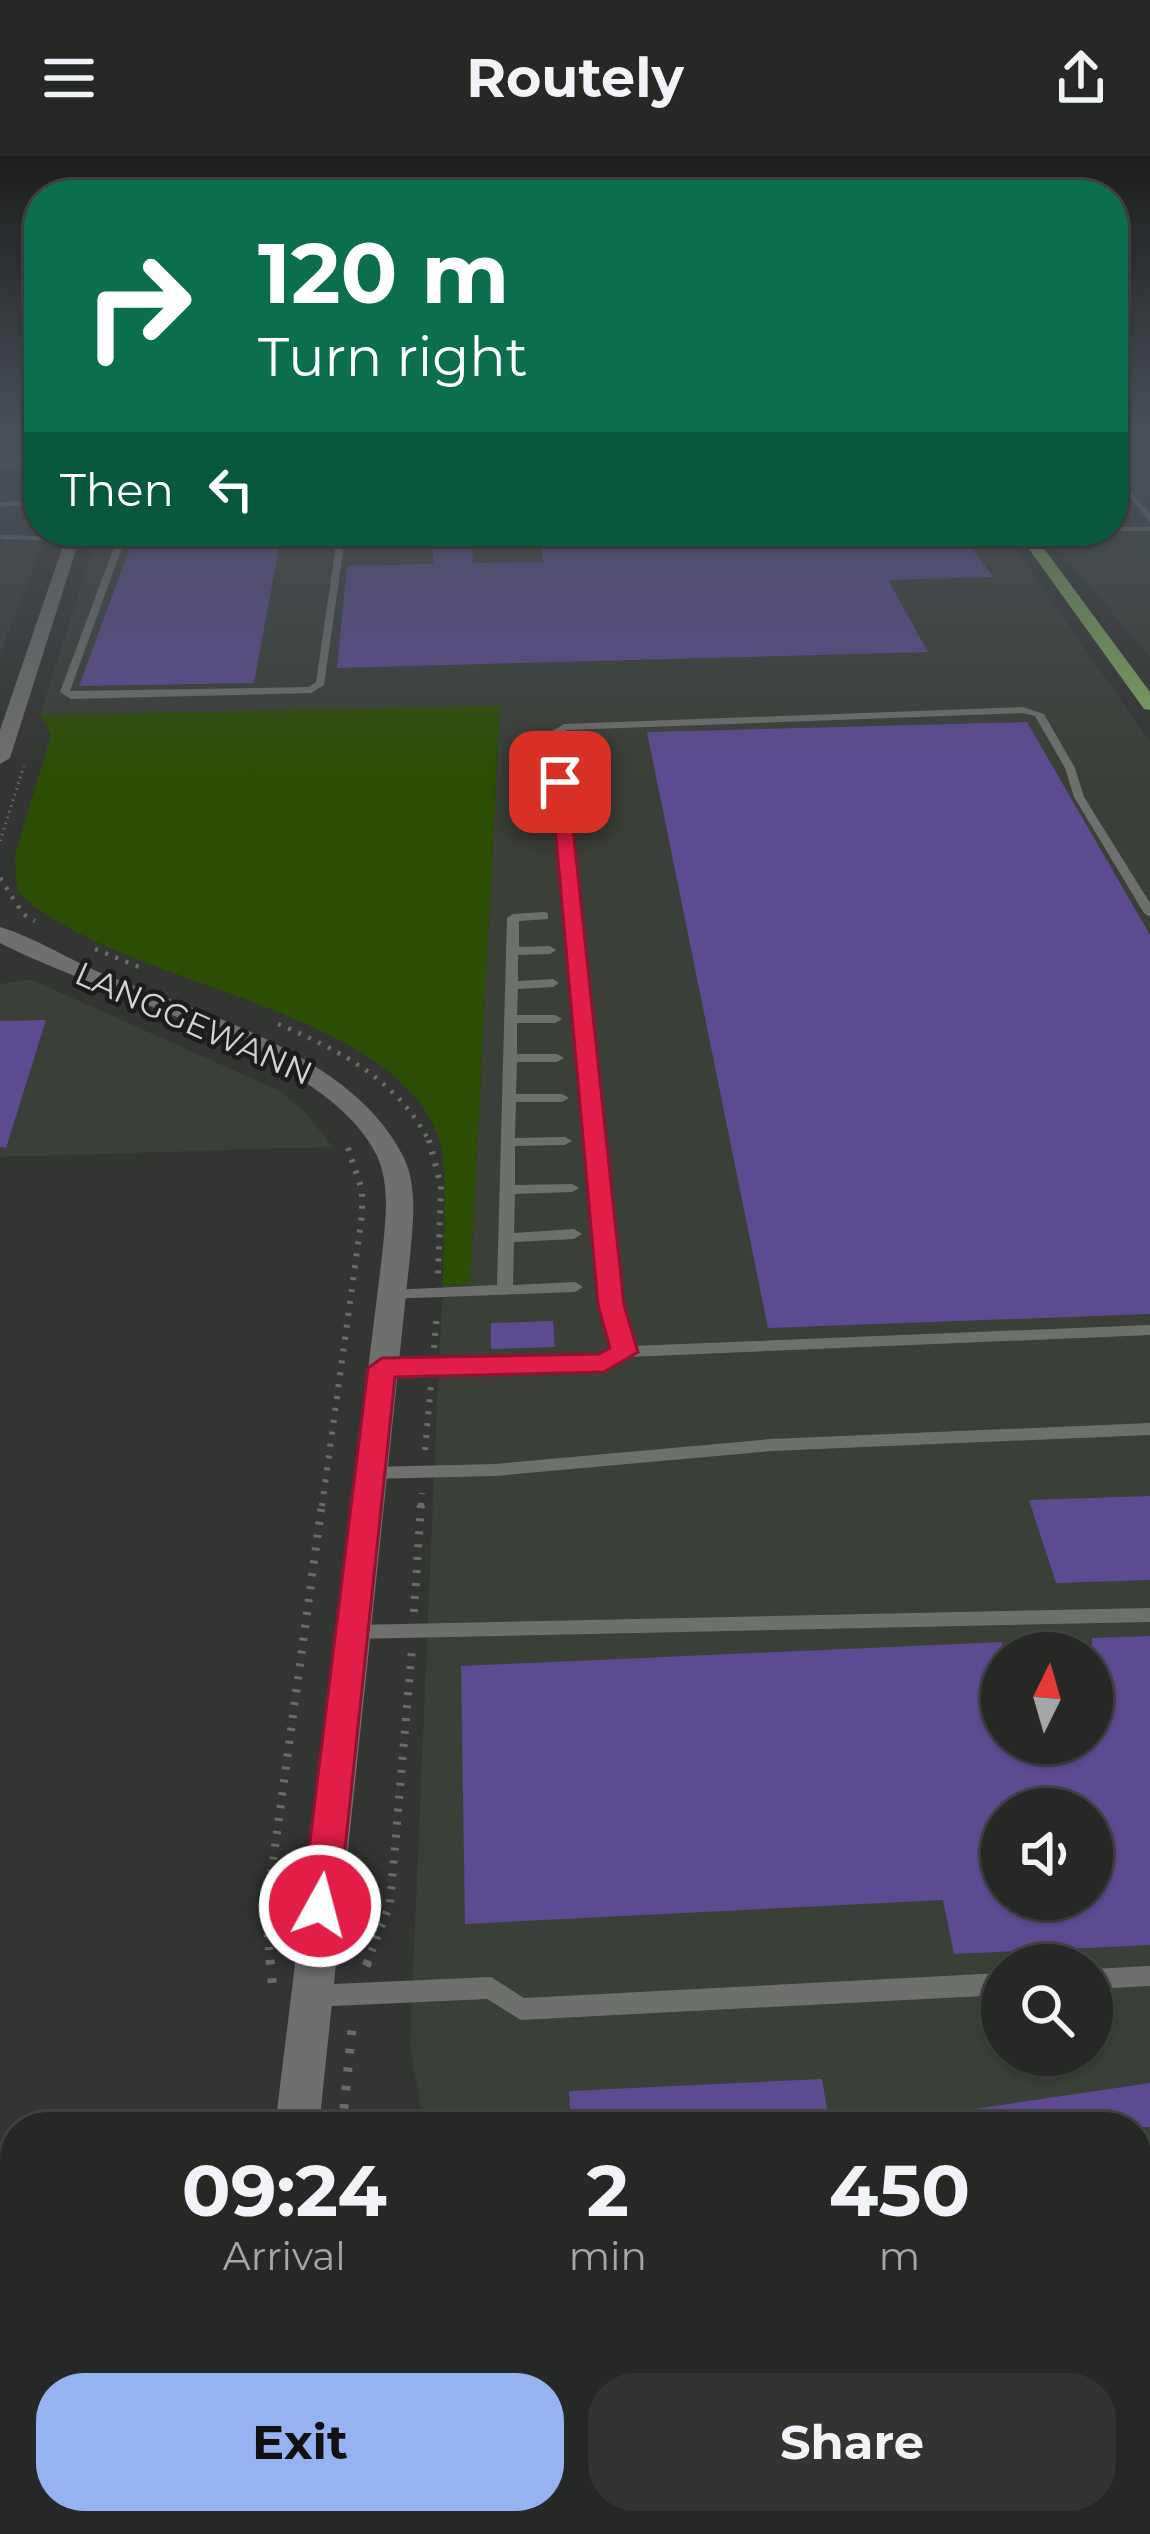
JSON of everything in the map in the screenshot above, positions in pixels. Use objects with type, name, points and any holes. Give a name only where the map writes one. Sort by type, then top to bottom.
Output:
[{"type":"main road","points":[[1037,550],[1150,705]]},
{"type":"street","points":[[0,758],[69,550]]},
{"type":"street","name":"LANGGEWANN","points":[[0,934],[52,961],[292,1062],[345,1096],[380,1136],[398,1180],[391,1295],[298,2112]]},
{"type":"lane","points":[[117,550],[65,692],[71,696],[311,690],[321,683],[339,550]]},
{"type":"lane","points":[[625,1352],[611,1305],[555,734],[583,724],[1023,710],[1039,714],[1070,768],[1079,797],[1150,913]]},
{"type":"lane","points":[[505,1290],[513,918],[544,916]]},
{"type":"lane","points":[[512,951],[550,950]]},
{"type":"lane","points":[[512,985],[553,982]]},
{"type":"lane","points":[[511,1019],[555,1019]]},
{"type":"lane","points":[[510,1058],[557,1058]]},
{"type":"lane","points":[[509,1098],[562,1098]]},
{"type":"lane","points":[[508,1142],[565,1141]]},
{"type":"lane","points":[[507,1190],[572,1188]]},
{"type":"lane","points":[[507,1238],[574,1234]]},
{"type":"lane","points":[[391,1295],[575,1287]]},
{"type":"lane","points":[[382,1368],[604,1363],[625,1352],[1150,1330]]},
{"type":"lane","points":[[370,1473],[495,1470],[771,1445],[1150,1429]]},
{"type":"lane","points":[[352,1632],[1150,1615]]},
{"type":"lane","points":[[1113,1978],[1150,1976]]},
{"type":"lane","points":[[310,1996],[491,1988],[521,2009],[981,1985]]},
{"type":"path","points":[[0,878],[23,914],[51,932]]},
{"type":"path","points":[[93,949],[156,974]]},
{"type":"path","points":[[274,1022],[331,1046],[415,1107],[432,1143],[440,1178],[438,1293],[391,1904],[357,1995],[344,2112]]},
{"type":"path","points":[[274,2002],[266,1913],[362,1216],[362,1190],[349,1148],[338,1132]]},
{"type":"shaded area","points":[[0,550],[41,550],[0,654]]},
{"type":"shaded area","points":[[93,550],[1016,550],[1150,742],[1150,2112],[421,2112],[410,2045],[443,1285],[470,1284],[500,706],[40,715]]},
{"type":"shaded area","points":[[1059,550],[1150,550],[1150,657]]},
{"type":"shaded area","points":[[30,979],[278,1090],[303,1110],[333,1147],[0,1157],[0,984]]},
{"type":"green space","points":[[500,706],[470,1284],[443,1285],[442,1153],[439,1139],[412,1094],[368,1057],[312,1027],[117,951],[61,923],[17,891],[15,856],[51,735],[40,715]]},
{"type":"building","points":[[129,550],[279,550],[254,683],[79,686]]},
{"type":"building","points":[[433,550],[472,550],[473,563],[543,562],[541,550],[974,550],[993,577],[888,580],[928,652],[337,668],[347,566],[433,564]]},
{"type":"building","points":[[1027,722],[1150,935],[1150,1314],[768,1328],[647,732]]},
{"type":"building","points":[[46,1020],[6,1148],[0,1147],[0,1021]]},
{"type":"building","points":[[553,1321],[555,1347],[491,1349],[491,1323]]},
{"type":"building","points":[[1150,1496],[1150,1580],[1056,1583],[1029,1500]]},
{"type":"building","points":[[1150,1636],[1150,1945],[981,1944],[981,1953],[954,1954],[943,1900],[465,1924],[461,1666],[981,1643],[981,1764],[1113,1764],[1113,1637]]},
{"type":"building","points":[[822,2079],[828,2112],[570,2112],[569,2091]]},
{"type":"building","points":[[1150,2083],[1150,2112],[954,2112]]},
{"type":"route","points":[[320,1906],[382,1368],[604,1363],[625,1352],[611,1305],[560,782]]}]
